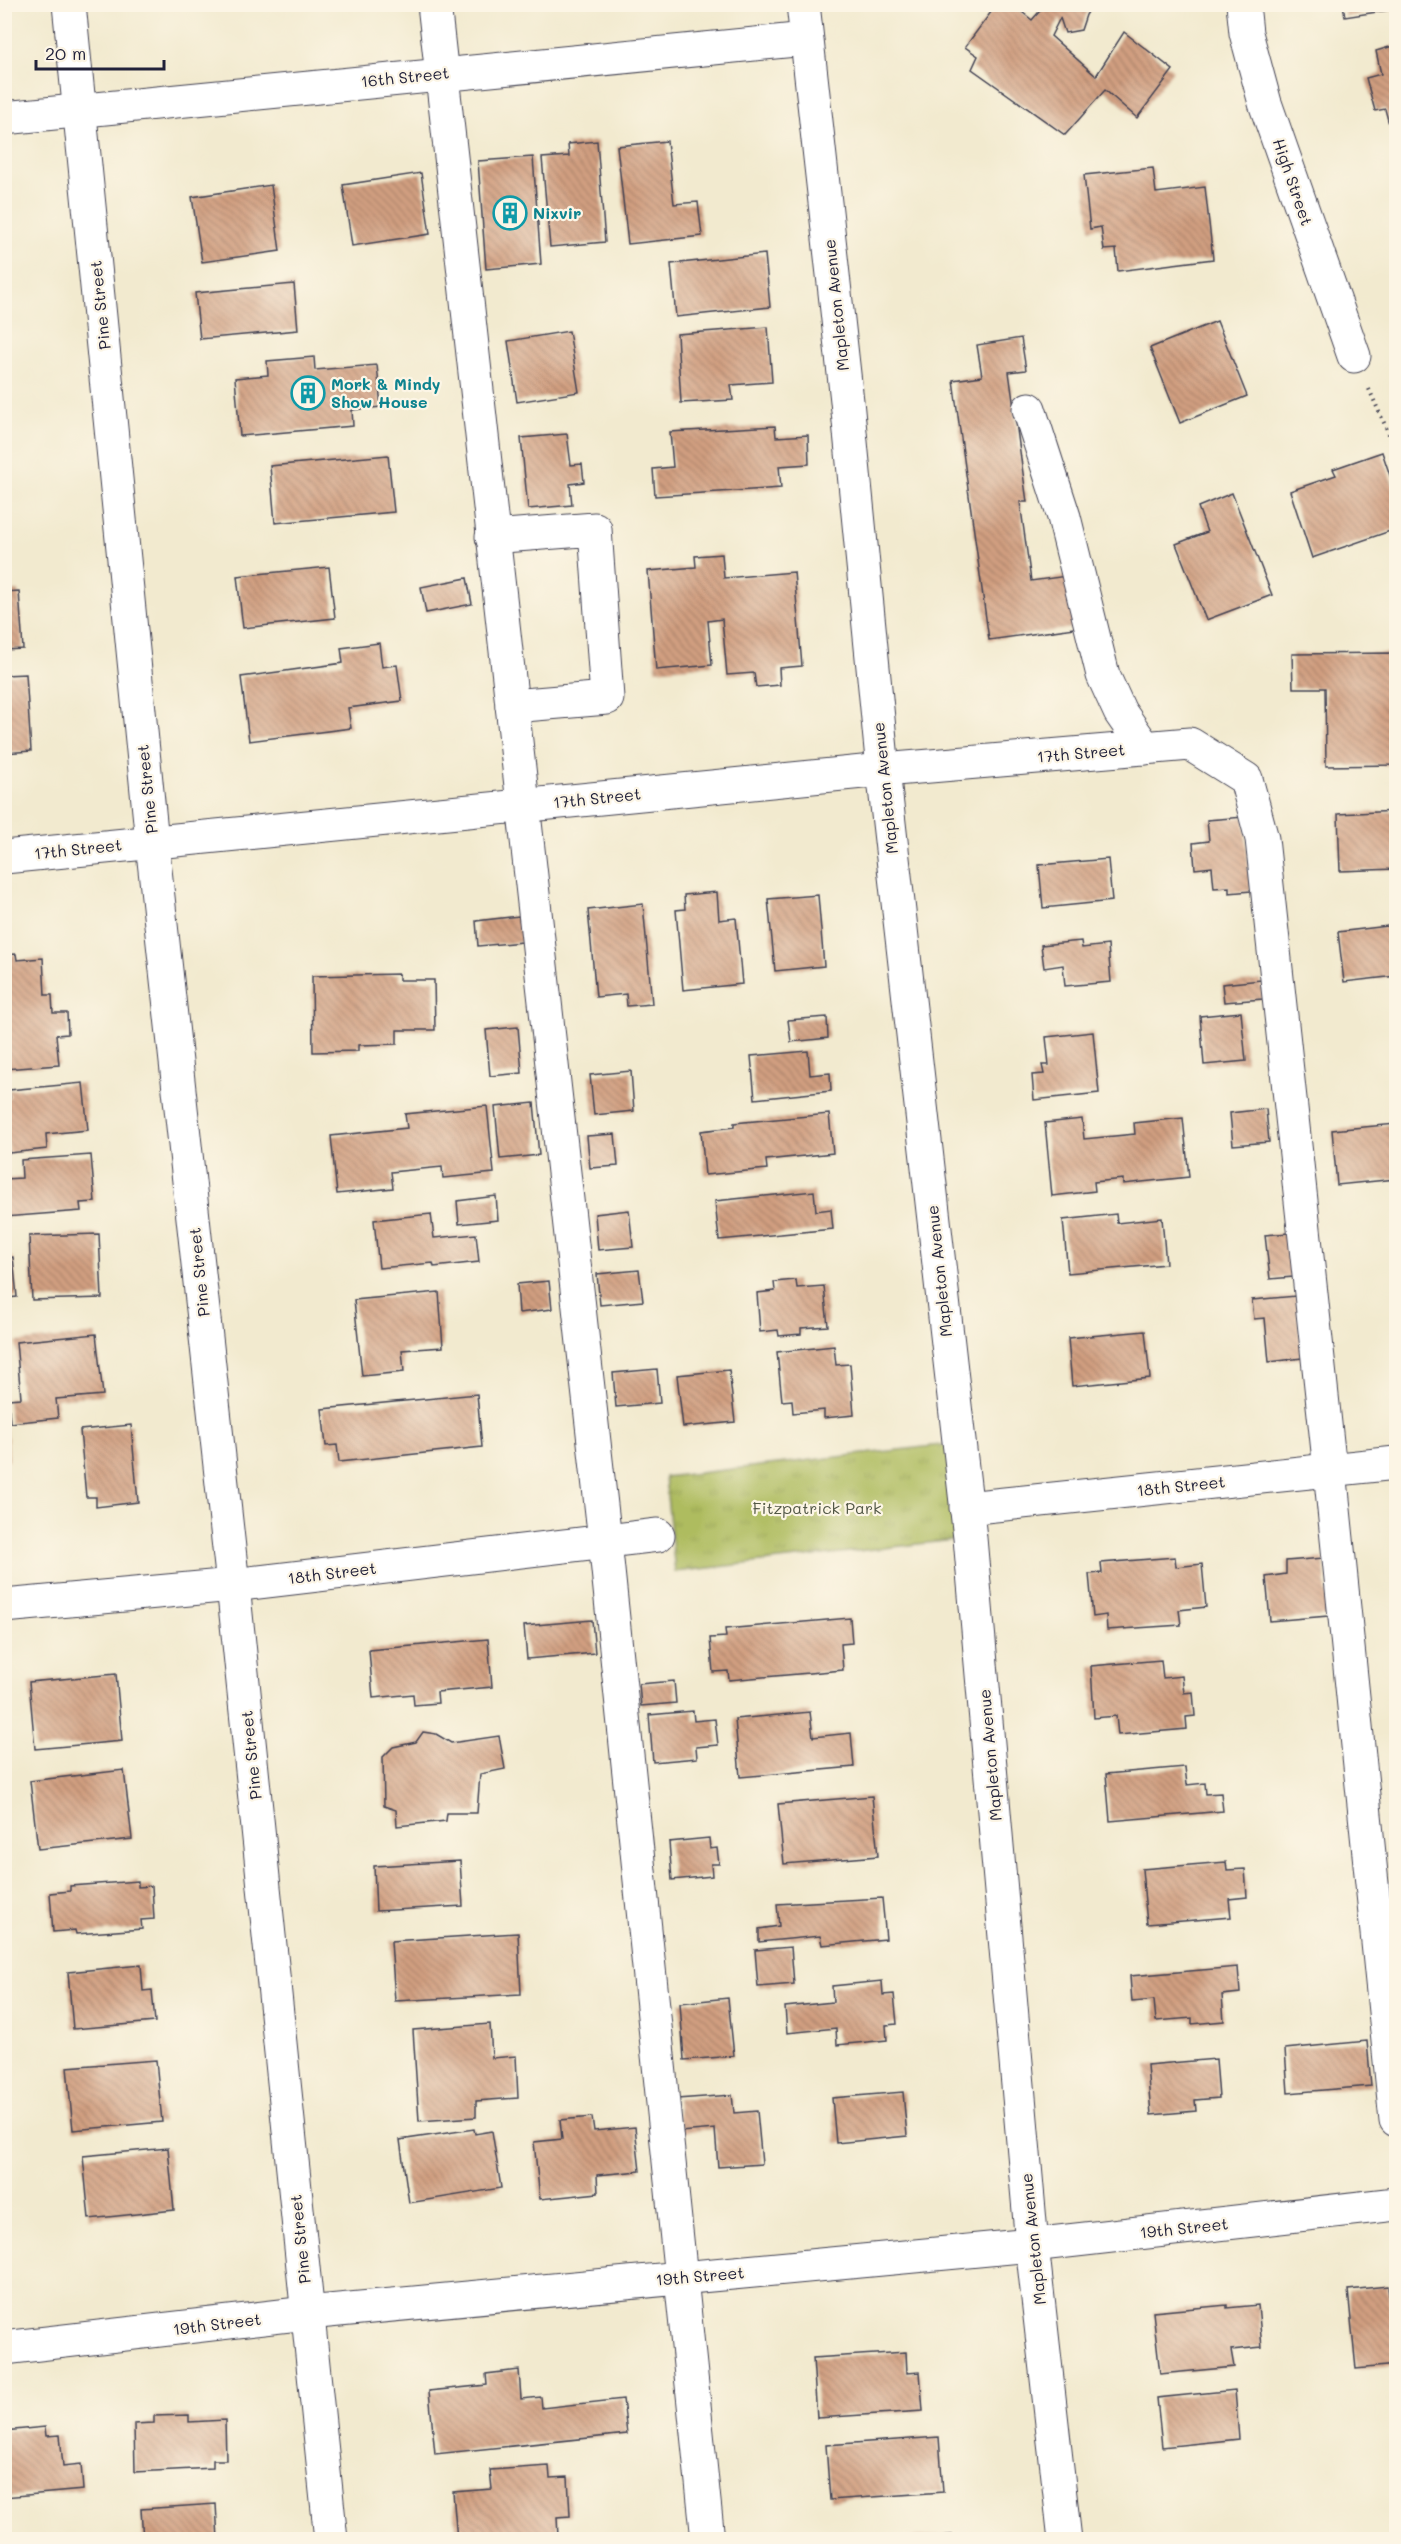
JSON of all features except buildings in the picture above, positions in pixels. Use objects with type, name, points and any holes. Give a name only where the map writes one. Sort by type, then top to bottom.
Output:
[{"type":"street","name":"Pine Street","points":[[69,4],[152,842],[233,1585],[331,2540]]},
{"type":"street","points":[[434,4],[605,1541],[708,2540]]},
{"type":"street","name":"Mapleton Avenue","points":[[803,4],[847,401],[883,770],[966,1508],[990,1753],[1032,2244],[1065,2540]]},
{"type":"street","name":"High Street","points":[[1243,4],[1246,33],[1265,103],[1354,356]]},
{"type":"street","name":"16th Street","points":[[4,118],[806,39]]},
{"type":"street","points":[[1029,409],[1064,517],[1103,675],[1120,712],[1145,748]]},
{"type":"street","points":[[492,537],[595,529],[608,698],[512,706]]},
{"type":"street","name":"17th Street","points":[[4,857],[883,770],[1190,744],[1246,779],[1262,839],[1330,1470]]},
{"type":"street","name":"18th Street","points":[[966,1508],[1396,1463]]},
{"type":"street","points":[[1330,1470],[1396,2120]]},
{"type":"street","name":"18th Street","points":[[4,1606],[233,1585],[658,1535]]},
{"type":"street","name":"19th Street","points":[[4,2348],[307,2313],[1032,2244],[1396,2204]]},
{"type":"path","points":[[1354,356],[1396,450]]},
{"type":"green space","name":"Fitzpatrick Park","points":[[958,1443],[970,1538],[675,1572],[665,1477]]},
{"type":"place","name":"Nixvir","points":[[510,213]]},
{"type":"place","name":"Mork & Mindy Show House","points":[[308,393]]}]
